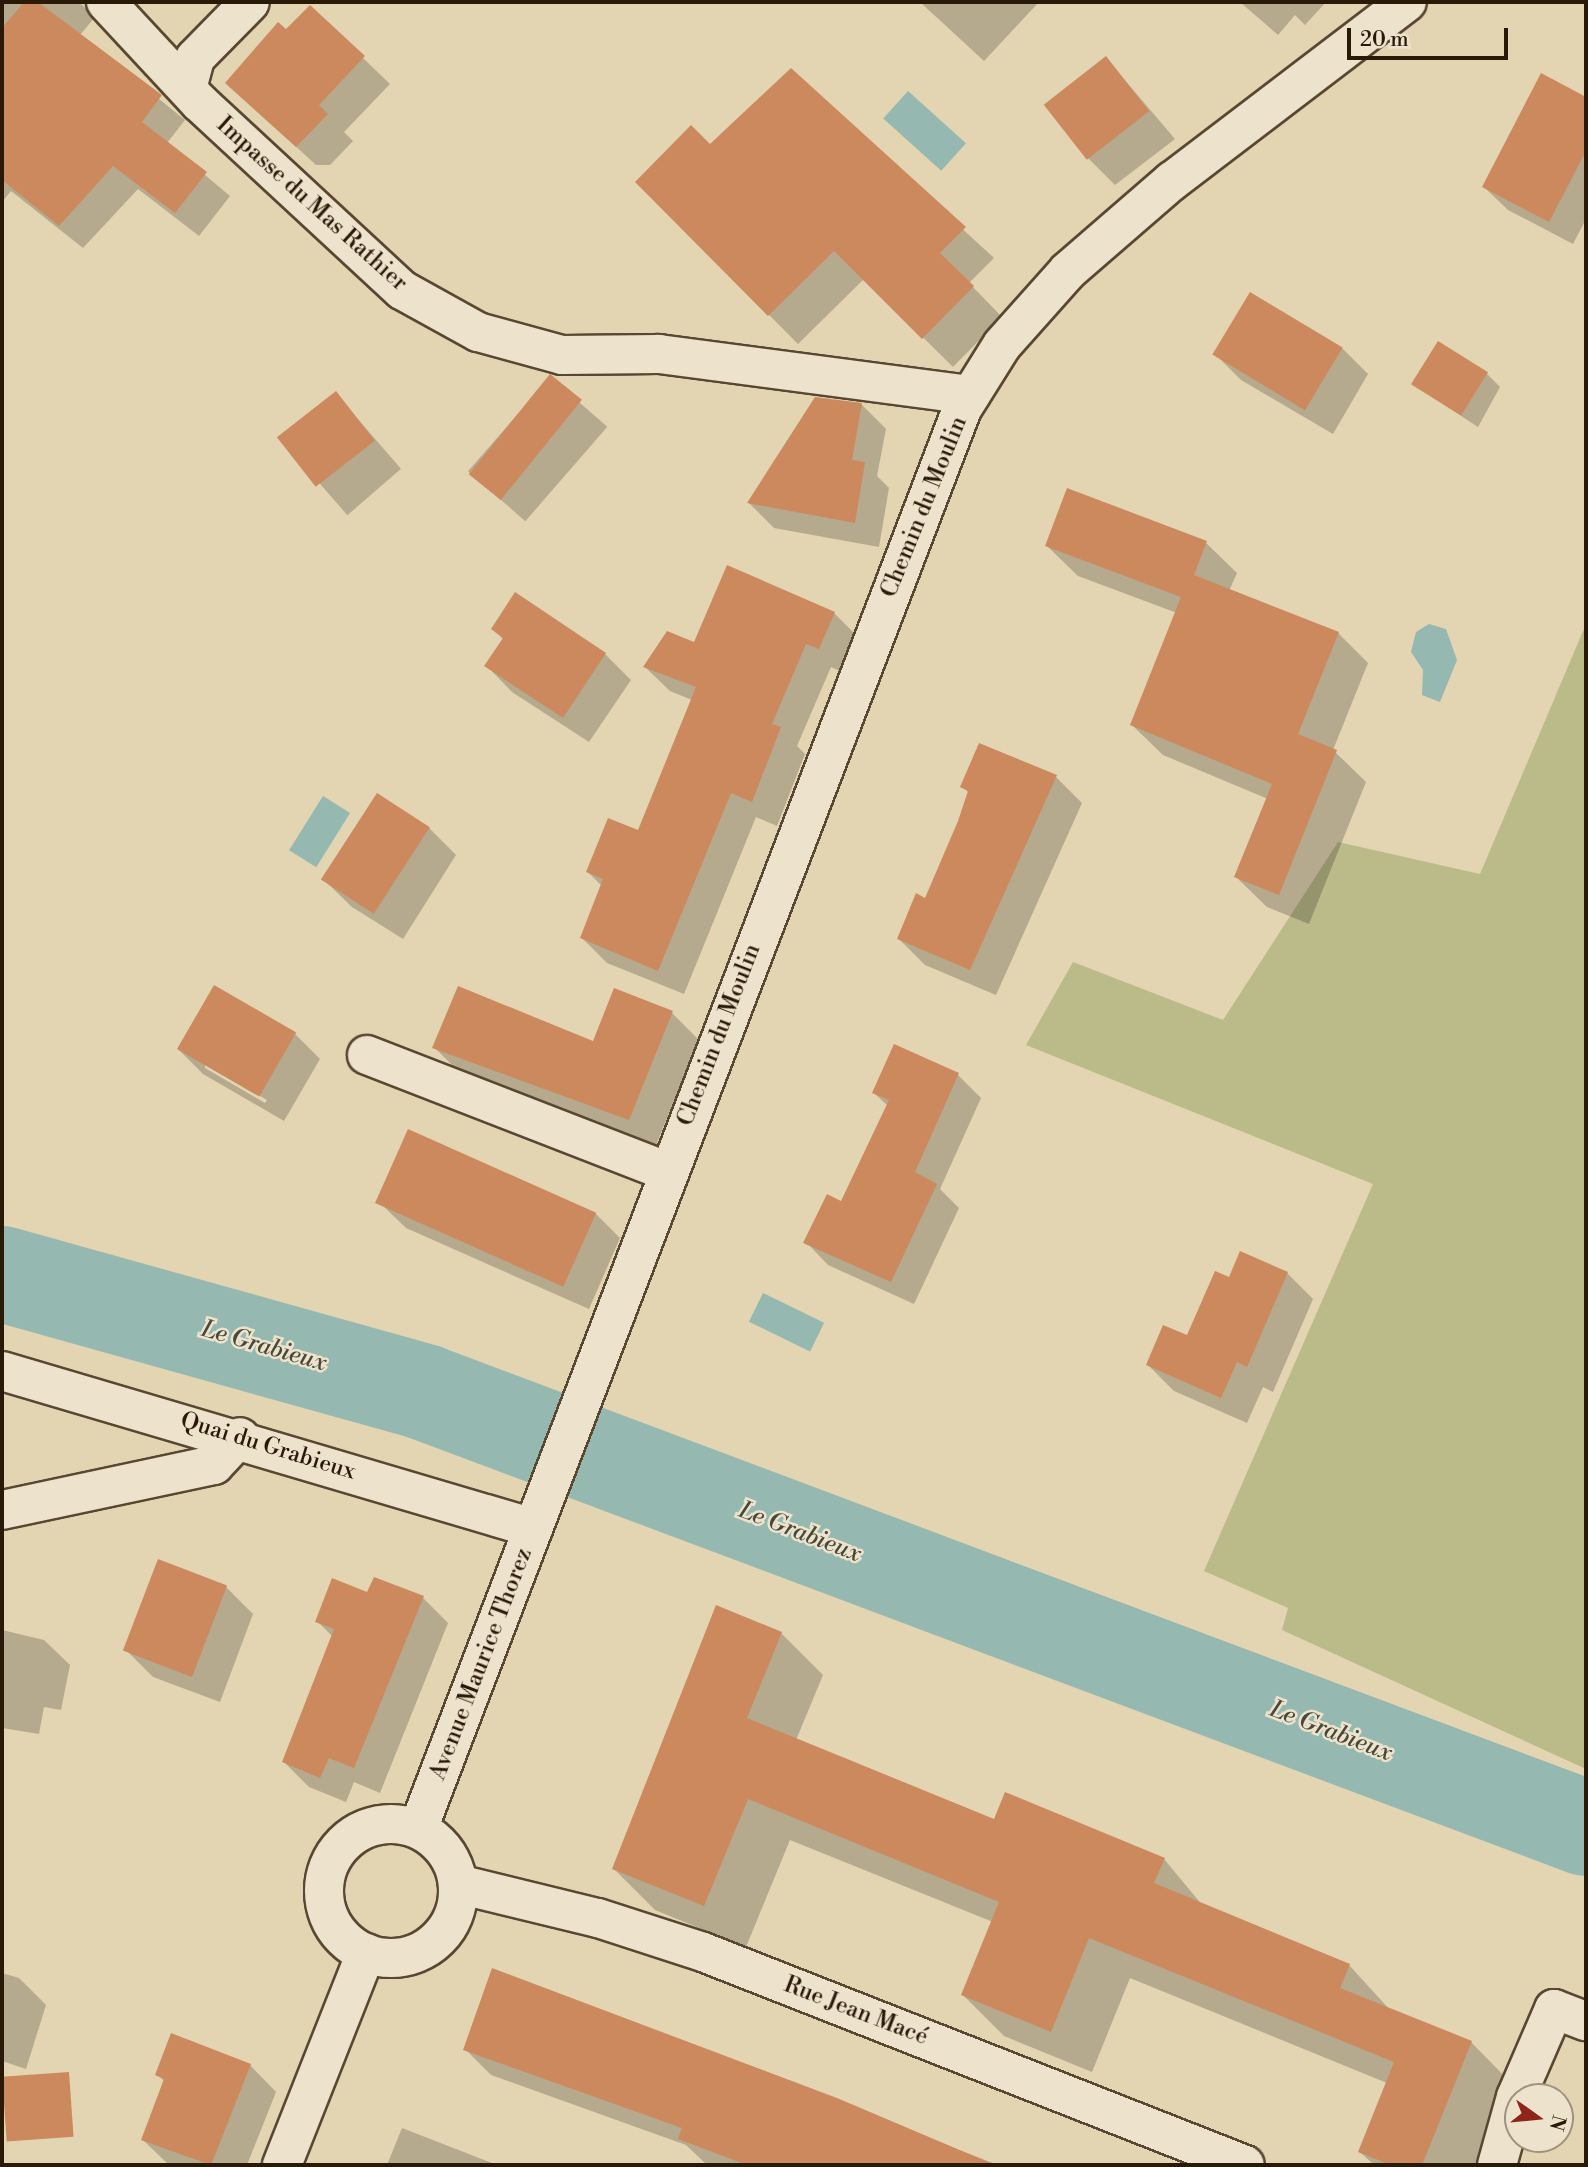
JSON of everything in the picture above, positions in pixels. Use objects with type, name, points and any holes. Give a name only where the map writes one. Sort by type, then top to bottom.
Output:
[{"type":"street","name":"Impasse du Mas Rathier","points":[[106,2],[188,85],[402,290],[478,332],[562,355],[659,354],[970,395]]},
{"type":"street","points":[[188,85],[195,58],[250,2]]},
{"type":"street","name":"Chemin du Moulin","points":[[598,1361],[932,480],[970,395],[1002,345],[1068,271],[1172,181],[1407,2]]},
{"type":"street","points":[[367,1055],[668,1172]]},
{"type":"street","name":"Avenue Maurice Thorez","points":[[418,1829],[598,1361]]},
{"type":"street","name":"Quai du Grabieux","points":[[2,1371],[240,1437],[539,1514]]},
{"type":"street","points":[[2,1510],[214,1465],[240,1437]]},
{"type":"street","points":[[377,1825],[418,1829],[446,1852],[458,1884],[446,1928],[431,1945],[410,1955],[366,1953],[333,1926],[324,1886],[329,1864],[356,1833],[377,1825]]},
{"type":"street","name":"Rue Jean Macé","points":[[458,1884],[598,1918],[703,1952],[1245,2165]]},
{"type":"street","points":[[282,2165],[366,1953]]},
{"type":"street","points":[[1497,2165],[1516,2097],[1554,2009],[1586,2021]]},
{"type":"green space","points":[[1586,624],[1586,1769],[1282,1630],[1288,1608],[1204,1571],[1373,1184],[1026,1045],[1073,962],[1223,1020],[1338,842],[1480,874]]},
{"type":"water","points":[[908,91],[966,143],[941,171],[883,118]]},
{"type":"water","points":[[1429,624],[1446,629],[1457,660],[1440,702],[1422,695],[1423,670],[1411,652],[1416,632]]},
{"type":"water","points":[[323,796],[350,813],[316,867],[289,850]]},
{"type":"water","points":[[763,1293],[824,1323],[810,1352],[749,1322]]},
{"type":"building","points":[[24,2],[38,2],[162,95],[142,122],[207,172],[175,213],[113,166],[59,226],[2,180],[2,28]]},
{"type":"building","points":[[310,5],[365,56],[319,105],[328,114],[296,147],[225,83],[278,22],[286,29]]},
{"type":"building","points":[[1106,56],[1149,111],[1087,160],[1044,105]]},
{"type":"building","points":[[791,68],[966,227],[940,253],[974,286],[922,339],[834,251],[768,316],[635,182],[691,125],[710,144]]},
{"type":"building","points":[[1541,73],[1586,97],[1586,151],[1549,222],[1482,187]]},
{"type":"building","points":[[1250,292],[1343,348],[1305,410],[1212,355]]},
{"type":"building","points":[[1438,341],[1488,372],[1461,416],[1411,384]]},
{"type":"building","points":[[550,374],[582,400],[501,500],[469,474]]},
{"type":"building","points":[[336,391],[375,441],[316,487],[277,437]]},
{"type":"building","points":[[815,397],[862,403],[852,460],[865,462],[855,523],[747,503]]},
{"type":"building","points":[[1067,488],[1207,541],[1194,575],[1339,632],[1298,734],[1337,750],[1279,895],[1234,877],[1272,784],[1130,725],[1181,597],[1045,546]]},
{"type":"building","points":[[727,565],[835,612],[819,649],[806,644],[772,724],[781,727],[752,802],[731,793],[658,971],[580,938],[603,879],[586,872],[608,818],[638,830],[696,687],[643,667],[667,631],[694,642]]},
{"type":"building","points":[[515,592],[606,653],[563,718],[484,666],[503,638],[491,629]]},
{"type":"building","points":[[979,743],[1057,775],[970,970],[897,939],[916,893],[925,898],[958,821],[968,791],[960,787]]},
{"type":"building","points":[[377,793],[430,827],[374,914],[321,879]]},
{"type":"building","points":[[214,985],[296,1032],[259,1097],[177,1049]]},
{"type":"building","points":[[458,986],[593,1041],[614,988],[673,1011],[629,1120],[432,1048]]},
{"type":"building","points":[[894,1044],[959,1073],[915,1172],[937,1184],[891,1282],[803,1243],[827,1194],[841,1201],[889,1100],[872,1093]]},
{"type":"building","points":[[408,1129],[596,1213],[563,1287],[375,1203]]},
{"type":"building","points":[[1240,1251],[1288,1272],[1247,1367],[1237,1362],[1221,1398],[1146,1365],[1163,1325],[1187,1335],[1215,1271],[1229,1277]]},
{"type":"building","points":[[158,1559],[227,1586],[192,1677],[123,1650]]},
{"type":"building","points":[[374,1577],[424,1596],[354,1768],[329,1758],[320,1778],[282,1762],[334,1629],[315,1622],[332,1578],[367,1592]]},
{"type":"building","points":[[716,1605],[782,1632],[747,1718],[994,1819],[1005,1792],[1165,1858],[1154,1883],[1350,1964],[1340,1988],[1472,2041],[1422,2165],[1391,2165],[1358,2152],[1394,2062],[1089,1938],[1051,2032],[961,1995],[999,1902],[748,1799],[704,1906],[612,1869]]},
{"type":"building","points":[[492,1968],[837,2098],[995,2165],[747,2165],[678,2139],[682,2128],[463,2050]]},
{"type":"building","points":[[171,2033],[251,2064],[211,2165],[141,2140],[164,2079],[155,2075]]},
{"type":"building","points":[[69,2072],[74,2137],[7,2142],[2,2077]]},
{"type":"waterway","name":"Le Grabieux","points":[[2,1274],[424,1392],[1586,1828]]}]
